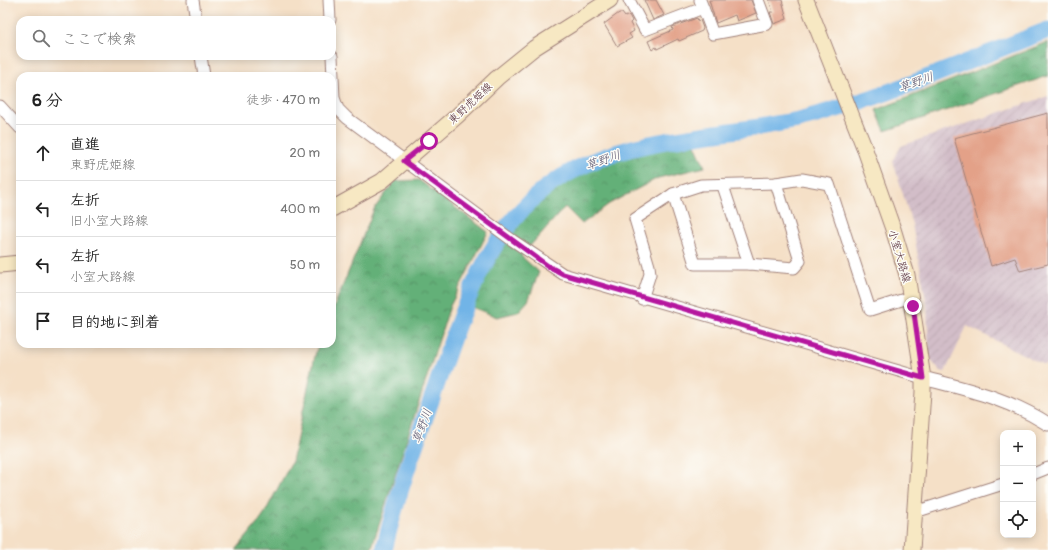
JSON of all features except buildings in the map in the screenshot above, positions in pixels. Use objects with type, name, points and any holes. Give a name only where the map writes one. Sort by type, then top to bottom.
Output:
[{"type":"main road","name":"東野虎姫線","points":[[336,207],[410,165],[457,116],[497,78],[534,48],[610,0]]},
{"type":"main road","name":"小室大路線","points":[[806,0],[862,143],[893,229],[907,275],[923,378],[912,550]]},
{"type":"main road","points":[[0,265],[16,263]]},
{"type":"street","points":[[193,0],[195,16]]},
{"type":"street","points":[[329,0],[330,16]]},
{"type":"street","points":[[628,0],[645,30],[702,4],[713,34],[766,24],[758,0]]},
{"type":"street","points":[[202,60],[203,72]]},
{"type":"street","points":[[332,60],[333,72]]},
{"type":"street","points":[[0,106],[16,124]]},
{"type":"street","points":[[336,111],[548,266],[563,274],[642,299],[923,378],[986,394],[1028,411],[1048,424]]},
{"type":"street","points":[[642,299],[650,274],[650,266],[635,219],[673,194],[701,185],[724,186],[776,183],[802,179],[829,184],[870,310],[911,297]]},
{"type":"street","points":[[673,194],[695,264],[749,264],[794,268],[800,261],[776,183]]},
{"type":"street","points":[[724,186],[749,264]]},
{"type":"street","points":[[1036,473],[1048,468]]},
{"type":"street","points":[[915,512],[1000,485]]},
{"type":"shaded area","points":[[1048,96],[1048,363],[1044,365],[967,326],[945,372],[940,371],[929,358],[927,305],[912,224],[893,161],[901,146]]},
{"type":"green space","points":[[1048,42],[1048,76],[885,131],[876,110]]},
{"type":"green space","points":[[692,138],[705,167],[658,178],[609,204],[582,224],[565,207],[521,256],[539,272],[528,301],[518,312],[497,317],[469,306],[518,222],[563,181],[616,158]]},
{"type":"green space","points":[[419,180],[488,232],[450,306],[371,550],[236,550],[262,518],[292,461],[316,351],[317,348],[336,348],[336,302],[374,209],[395,181]]},
{"type":"waterway","name":"草野川","points":[[384,550],[394,511],[412,454],[451,342],[474,286],[487,259],[503,233],[521,210],[543,190],[567,174],[593,161],[621,151],[678,139],[796,121],[898,89],[1048,30]]},
{"type":"route","points":[[429,141],[404,161],[548,266],[563,274],[642,299],[736,324],[923,378],[913,306]]}]
